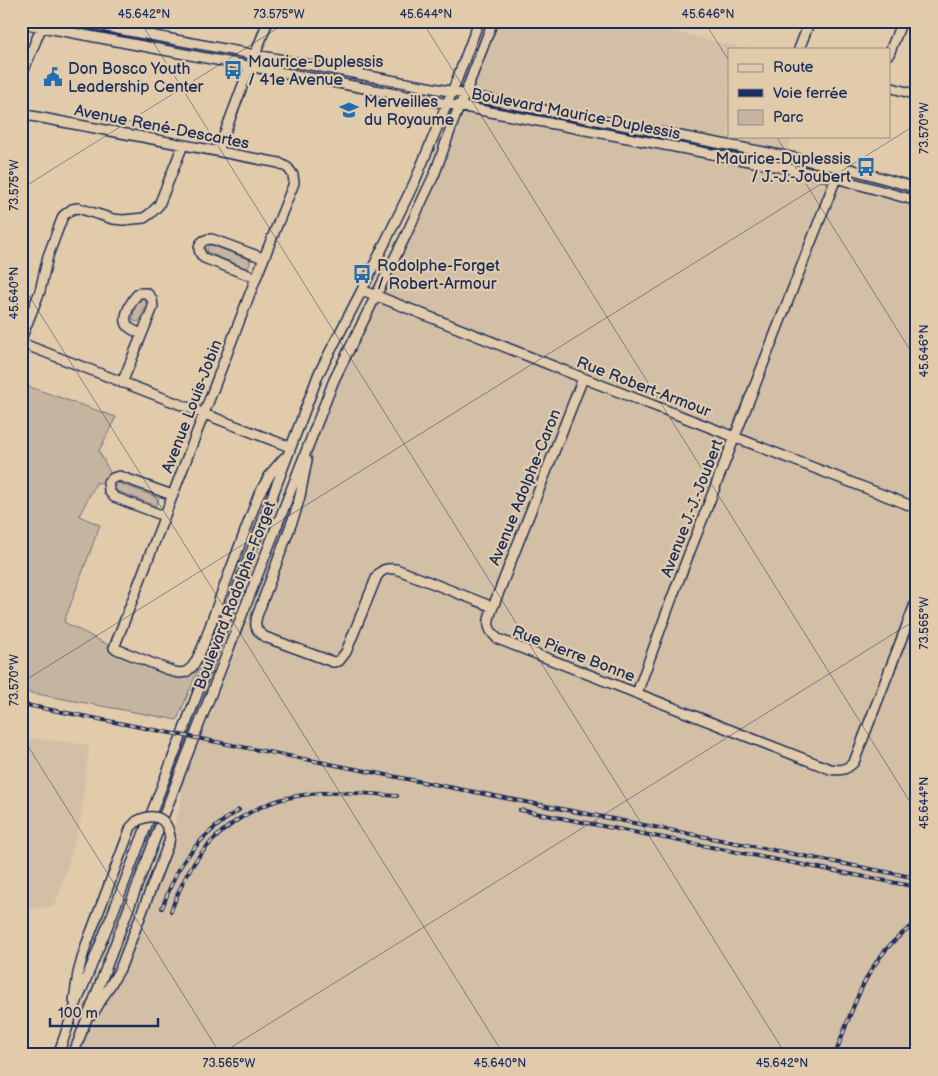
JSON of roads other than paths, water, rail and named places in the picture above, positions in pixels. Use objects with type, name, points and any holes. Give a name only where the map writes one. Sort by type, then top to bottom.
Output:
[{"type":"street","name":"Boulevard Maurice-Duplessis","points":[[75,21],[785,156],[840,167],[917,188]]},
{"type":"street","points":[[254,55],[268,21]]},
{"type":"street","name":"Boulevard Rodolphe-Forget","points":[[58,1055],[319,373],[415,181],[479,21]]},
{"type":"street","name":"Boulevard Rodolphe-Forget","points":[[73,1055],[177,781],[334,380],[435,173],[493,21]]},
{"type":"street","points":[[799,48],[810,21]]},
{"type":"street","points":[[890,51],[902,21]]},
{"type":"street","name":"Boulevard Maurice-Duplessis","points":[[21,23],[42,24],[250,66],[836,178],[917,201]]},
{"type":"street","points":[[21,77],[42,24]]},
{"type":"street","points":[[218,151],[250,66]]},
{"type":"street","points":[[890,87],[917,95]]},
{"type":"street","name":"Avenue René-Descartes","points":[[21,114],[279,164],[288,168],[294,175]]},
{"type":"street","points":[[183,145],[159,204],[151,214],[144,218],[123,220],[72,208],[63,216],[48,256],[40,291],[21,341],[204,413],[289,450]]},
{"type":"street","name":"Avenue J.-J.-Joubert","points":[[637,693],[840,167]]},
{"type":"street","name":"Avenue Louis-Jobin","points":[[114,648],[294,183],[294,175]]},
{"type":"street","points":[[256,278],[204,258],[198,249],[199,246],[205,240],[212,239],[264,258]]},
{"type":"street","name":"Rue Robert-Armour","points":[[362,290],[917,508]]},
{"type":"street","points":[[122,382],[142,334]]},
{"type":"street","points":[[319,373],[334,380]]},
{"type":"street","name":"Avenue Adolphe-Caron","points":[[493,607],[583,378]]},
{"type":"street","points":[[312,436],[295,514],[255,622],[259,633],[265,637],[327,660],[339,661],[346,652],[378,576],[385,569],[396,568],[493,607]]},
{"type":"street","name":"Boulevard Rodolphe-Forget","points":[[114,648],[174,672],[186,672],[192,667],[203,646],[259,494],[289,450]]},
{"type":"street","points":[[164,516],[114,496],[109,491],[108,482],[119,476],[172,495]]},
{"type":"street","name":"Rue Pierre Bonne","points":[[493,607],[489,617],[489,629],[498,639],[837,771],[844,770],[854,762],[917,599]]},
{"type":"street","name":"Boulevard Rodolphe-Forget","points":[[74,1009],[78,973],[85,948],[131,827],[137,820],[144,817],[152,816],[159,818],[169,829],[170,837],[162,860],[120,970],[82,1031]]},
{"type":"railway","points":[[21,704],[917,878]]},
{"type":"railway","points":[[171,911],[184,880],[199,856],[222,831],[250,812],[281,800],[309,794],[347,793],[397,796]]},
{"type":"railway","points":[[162,908],[177,872],[197,845],[212,830],[239,810]]},
{"type":"railway","points":[[520,810],[917,887]]},
{"type":"railway","points":[[835,1055],[856,999],[865,981],[886,949],[900,935],[917,923]]},
{"type":"place","name":"Maurice-Duplessis / 41e Avenue","points":[[233,70]]},
{"type":"place","name":"Don Bosco Youth Leadership Center","points":[[53,77]]},
{"type":"place","name":"Merveilles du Royaume","points":[[349,110]]},
{"type":"place","name":"Maurice-Duplessis / J.-J.-Joubert","points":[[866,167]]},
{"type":"place","name":"Rodolphe-Forget / Robert-Armour","points":[[362,274]]}]
